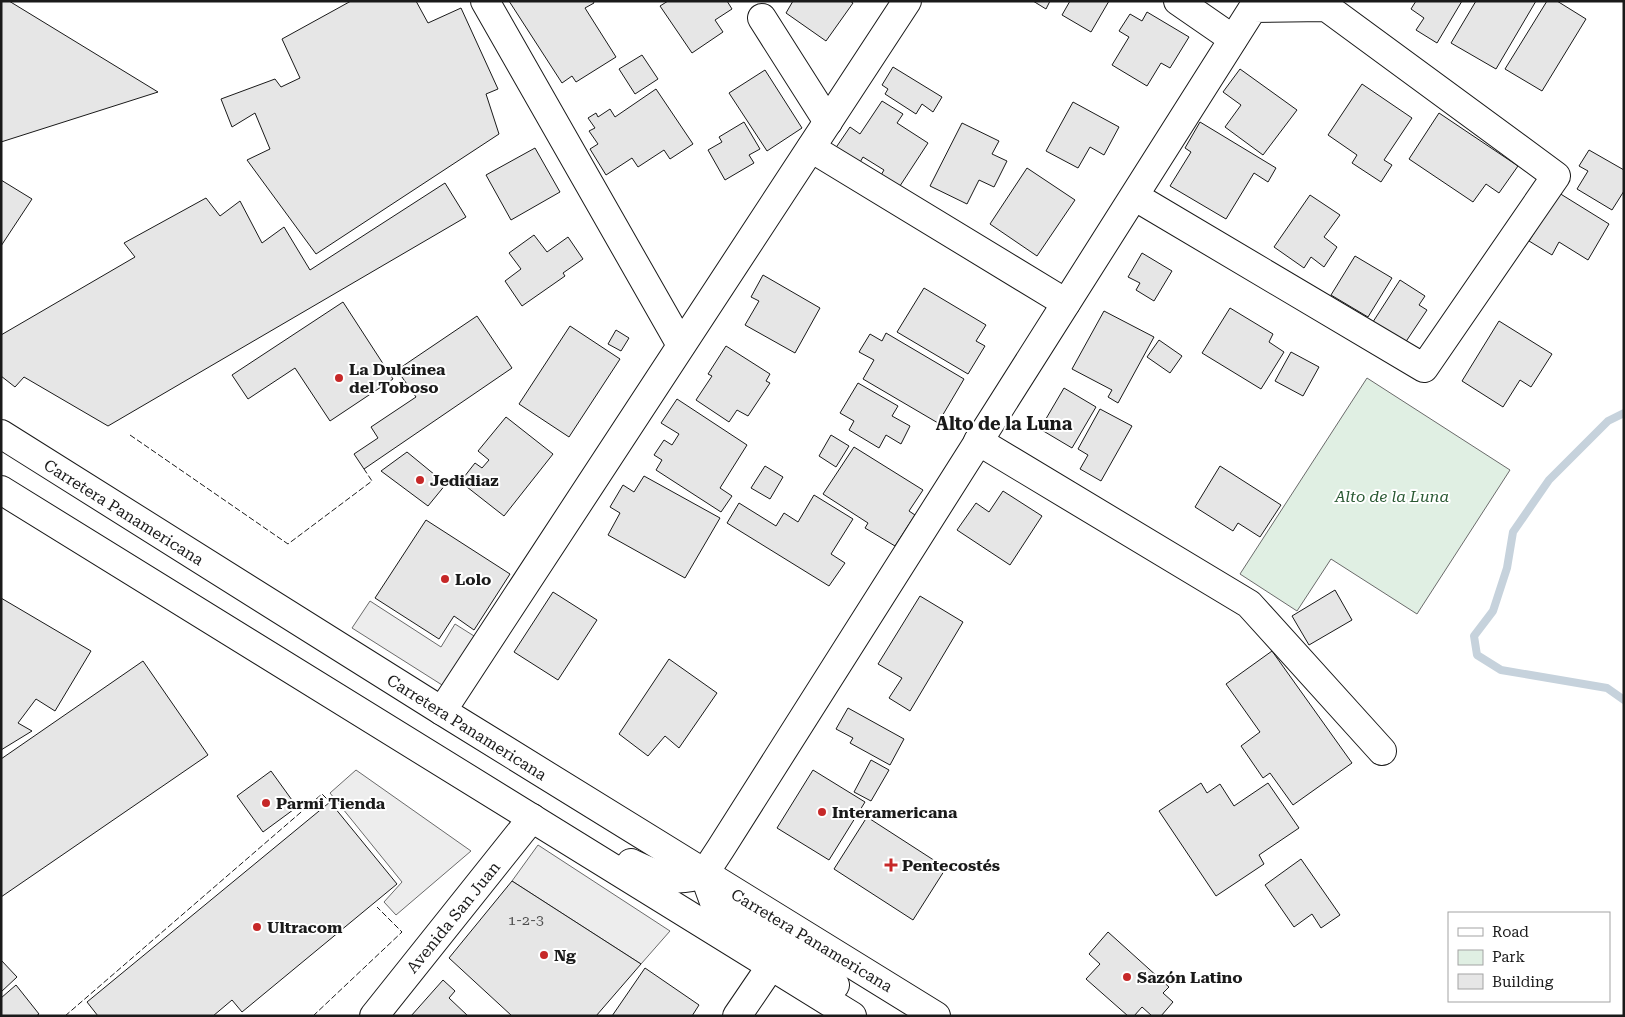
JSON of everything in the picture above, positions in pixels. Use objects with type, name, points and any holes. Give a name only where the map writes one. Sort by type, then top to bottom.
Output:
[{"type":"main road","points":[[484,1],[681,345]]},
{"type":"main road","points":[[442,711],[906,1]]},
{"type":"main road","points":[[1178,1],[1233,39]]},
{"type":"main road","points":[[562,836],[602,849],[664,878],[679,880],[704,874],[1253,8],[1326,7],[1556,176],[1424,368],[1134,196]]},
{"type":"main road","points":[[762,18],[828,122]]},
{"type":"main road","points":[[811,148],[1066,303]]},
{"type":"main road","name":"Carretera Panamericana","points":[[1,434],[442,711],[936,1016]]},
{"type":"main road","points":[[978,441],[1249,604],[1382,752]]},
{"type":"main road","points":[[1,490],[852,1016]]},
{"type":"main road","name":"Avenida San Juan","points":[[374,1016],[532,818]]},
{"type":"main road","points":[[704,874],[714,902],[723,912],[831,982],[866,1016]]},
{"type":"main road","points":[[737,1016],[771,966]]},
{"type":"green space","name":"Alto de la Luna","points":[[1367,378],[1510,470],[1417,614],[1331,559],[1297,611],[1240,574]]},
{"type":"shaded area","points":[[370,601],[441,647],[455,624],[482,641],[450,690],[352,628]]},
{"type":"shaded area","points":[[356,770],[471,851],[396,915],[384,902],[402,882],[330,793]]},
{"type":"shaded area","points":[[538,845],[670,931],[641,964],[512,881]]},
{"type":"building","points":[[1,1],[9,1],[158,92],[1,142]]},
{"type":"building","points":[[351,1],[416,1],[428,23],[461,8],[498,89],[486,94],[499,134],[316,254],[247,160],[270,149],[255,113],[232,127],[221,99],[275,79],[281,87],[300,78],[282,39]]},
{"type":"building","points":[[509,1],[593,1],[594,3],[585,8],[616,57],[576,82],[572,76],[562,83]]},
{"type":"building","points":[[668,1],[727,1],[732,9],[715,20],[723,32],[692,53],[660,6]]},
{"type":"building","points":[[793,1],[850,1],[853,3],[826,41],[786,13]]},
{"type":"building","points":[[1033,1],[1050,1],[1046,9]]},
{"type":"building","points":[[1070,1],[1109,1],[1091,32],[1062,15]]},
{"type":"building","points":[[1416,1],[1462,1],[1437,43],[1416,30],[1424,18],[1411,9]]},
{"type":"building","points":[[1476,1],[1536,1],[1496,69],[1451,43]]},
{"type":"building","points":[[1547,1],[1557,1],[1586,19],[1542,91],[1505,69]]},
{"type":"building","points":[[1147,12],[1189,37],[1170,68],[1161,63],[1147,86],[1112,65],[1129,37],[1119,31],[1130,14],[1142,21]]},
{"type":"building","points":[[642,55],[658,79],[635,94],[619,69]]},
{"type":"building","points":[[893,67],[942,97],[933,112],[922,104],[916,114],[885,94],[888,89],[882,85]]},
{"type":"building","points":[[1240,69],[1297,110],[1263,155],[1225,127],[1241,105],[1223,92]]},
{"type":"building","points":[[765,70],[802,128],[767,151],[729,93]]},
{"type":"building","points":[[1362,84],[1412,118],[1384,160],[1392,165],[1381,182],[1352,163],[1357,155],[1328,135]]},
{"type":"building","points":[[656,89],[693,144],[670,159],[664,150],[638,167],[632,158],[606,175],[590,149],[598,144],[589,131],[595,128],[588,118],[596,113],[598,117],[610,109],[615,117]]},
{"type":"building","points":[[882,101],[903,114],[897,123],[928,143],[896,192],[878,180],[884,170],[863,157],[859,164],[835,149],[850,127],[860,134]]},
{"type":"building","points":[[1073,102],[1119,127],[1104,155],[1090,147],[1078,168],[1046,151]]},
{"type":"building","points":[[1439,113],[1518,166],[1499,193],[1486,184],[1473,202],[1409,159]]},
{"type":"building","points":[[744,122],[760,149],[749,155],[754,163],[725,180],[708,150],[722,142],[719,137]]},
{"type":"building","points":[[1200,122],[1276,168],[1268,182],[1254,173],[1226,219],[1170,186],[1191,152],[1185,148]]},
{"type":"building","points":[[962,123],[999,141],[992,154],[1007,161],[994,187],[979,180],[967,204],[930,186]]},
{"type":"building","points":[[535,148],[560,192],[511,220],[486,175]]},
{"type":"building","points":[[1589,150],[1624,170],[1624,191],[1612,210],[1577,189],[1588,171],[1579,166]]},
{"type":"building","points":[[1027,168],[1075,200],[1037,256],[990,224]]},
{"type":"building","points":[[1,180],[32,199],[1,246]]},
{"type":"building","points":[[445,183],[466,217],[108,426],[24,377],[15,387],[1,376],[1,335],[135,257],[124,243],[206,198],[220,216],[240,201],[262,243],[284,227],[310,270]]},
{"type":"building","points":[[1559,193],[1609,224],[1588,260],[1559,242],[1552,255],[1529,241]]},
{"type":"building","points":[[1310,195],[1340,215],[1324,237],[1337,247],[1324,267],[1311,257],[1304,268],[1274,247]]},
{"type":"building","points":[[534,235],[547,252],[568,237],[583,259],[563,273],[565,276],[522,306],[505,281],[521,269],[509,253]]},
{"type":"building","points":[[1142,253],[1172,271],[1154,301],[1136,290],[1140,283],[1128,277]]},
{"type":"building","points":[[1355,256],[1392,278],[1368,317],[1331,295]]},
{"type":"building","points":[[763,275],[820,308],[795,353],[745,325],[759,301],[751,297]]},
{"type":"building","points":[[1400,280],[1425,296],[1419,305],[1427,310],[1401,349],[1369,328]]},
{"type":"building","points":[[924,288],[986,325],[976,341],[985,346],[968,374],[897,332]]},
{"type":"building","points":[[343,302],[393,379],[330,421],[295,368],[248,399],[232,375]]},
{"type":"building","points":[[1230,308],[1273,334],[1269,342],[1284,352],[1261,389],[1202,353]]},
{"type":"building","points":[[1104,311],[1154,337],[1118,403],[1108,397],[1112,390],[1072,369]]},
{"type":"building","points":[[477,316],[512,368],[364,469],[354,454],[378,438],[371,427],[416,397],[397,370]]},
{"type":"building","points":[[1499,321],[1552,354],[1531,387],[1520,380],[1503,407],[1462,381]]},
{"type":"building","points":[[570,326],[620,359],[569,437],[519,404]]},
{"type":"building","points":[[616,330],[629,338],[621,351],[608,344]]},
{"type":"building","points":[[886,333],[964,379],[938,423],[863,379],[874,360],[859,352],[870,334],[882,341]]},
{"type":"building","points":[[1159,340],[1182,356],[1170,373],[1147,357]]},
{"type":"building","points":[[726,346],[770,374],[766,381],[770,383],[748,416],[737,410],[729,422],[696,400],[712,376],[708,374]]},
{"type":"building","points":[[1291,352],[1319,367],[1303,396],[1275,381]]},
{"type":"building","points":[[858,383],[898,406],[892,416],[910,426],[901,444],[886,435],[879,448],[849,430],[854,421],[840,413]]},
{"type":"building","points":[[1064,388],[1096,407],[1072,448],[1040,429]]},
{"type":"building","points":[[677,399],[747,445],[720,488],[732,496],[721,512],[656,470],[662,460],[654,455],[664,440],[672,445],[679,434],[661,423]]},
{"type":"building","points":[[1100,409],[1132,426],[1101,481],[1080,469],[1088,455],[1078,449]]},
{"type":"building","points":[[506,417],[553,454],[504,516],[467,487],[470,482],[464,477],[475,463],[482,468],[489,460],[478,451]]},
{"type":"building","points":[[831,435],[849,446],[836,467],[819,456]]},
{"type":"building","points":[[854,447],[923,490],[909,511],[915,515],[895,546],[865,528],[868,523],[823,494]]},
{"type":"building","points":[[407,452],[446,484],[428,506],[381,471]]},
{"type":"building","points":[[765,466],[783,477],[770,499],[751,488]]},
{"type":"building","points":[[1220,466],[1281,505],[1260,537],[1238,523],[1233,531],[1195,507]]},
{"type":"building","points":[[644,476],[720,518],[685,578],[608,535],[620,513],[610,507],[623,485],[634,492]]},
{"type":"building","points":[[1003,491],[1042,516],[1010,565],[957,530],[976,503],[989,512]]},
{"type":"building","points":[[814,495],[853,519],[831,554],[845,563],[829,586],[727,523],[739,503],[776,526],[784,513],[798,522]]},
{"type":"building","points":[[426,520],[510,574],[474,630],[454,616],[439,639],[375,598]]},
{"type":"building","points":[[1335,590],[1352,620],[1309,645],[1292,616]]},
{"type":"building","points":[[553,592],[597,620],[558,680],[514,652]]},
{"type":"building","points":[[920,596],[963,622],[910,711],[889,698],[902,678],[878,664]]},
{"type":"building","points":[[1,598],[91,651],[55,711],[36,699],[18,723],[32,731],[1,750]]},
{"type":"building","points":[[1272,651],[1352,763],[1293,805],[1270,773],[1263,778],[1241,746],[1260,732],[1226,684]]},
{"type":"building","points":[[669,659],[717,693],[679,748],[665,736],[648,756],[619,734]]},
{"type":"building","points":[[143,661],[208,755],[1,897],[1,759]]},
{"type":"building","points":[[848,708],[904,739],[890,765],[850,743],[853,738],[836,729]]},
{"type":"building","points":[[871,760],[889,770],[871,801],[854,792]]},
{"type":"building","points":[[813,770],[865,802],[829,860],[777,828]]},
{"type":"building","points":[[271,771],[297,807],[263,832],[237,796]]},
{"type":"building","points":[[1201,783],[1207,793],[1220,784],[1234,806],[1268,783],[1299,828],[1259,855],[1264,864],[1216,896],[1159,811]]},
{"type":"building","points":[[330,802],[397,884],[242,1012],[232,1000],[213,1016],[98,1016],[87,1002]]},
{"type":"building","points":[[867,817],[946,868],[913,920],[834,869]]},
{"type":"building","points":[[1301,859],[1340,915],[1321,928],[1312,914],[1294,927],[1265,885]]},
{"type":"building","points":[[512,881],[641,964],[596,1016],[512,1016],[449,958]]},
{"type":"building","points":[[1108,932],[1169,987],[1163,993],[1173,1002],[1161,1016],[1152,1016],[1142,1007],[1134,1016],[1128,1016],[1086,979],[1100,964],[1089,954]]},
{"type":"building","points":[[1,960],[17,977],[1,992]]},
{"type":"building","points":[[645,968],[699,1005],[692,1016],[612,1016]]},
{"type":"building","points":[[443,980],[455,991],[449,998],[468,1016],[411,1016]]},
{"type":"building","points":[[16,985],[39,1014],[36,1016],[1,1016],[1,998]]},
{"type":"waterway","points":[[1624,413],[1608,421],[1549,480],[1513,532],[1507,568],[1493,611],[1474,636],[1477,655],[1501,670],[1607,688],[1624,700]]},
{"type":"fence","points":[[130,435],[288,544],[372,481],[364,469]]},
{"type":"fence","points":[[65,1016],[322,794],[330,802]]},
{"type":"fence","points":[[313,1016],[402,932],[377,907]]},
{"type":"place","name":"La Dulcinea del Toboso","points":[[339,378]]},
{"type":"place","name":"Jedidiaz","points":[[420,480]]},
{"type":"place","name":"Lolo","points":[[445,579]]},
{"type":"place","name":"Parmi Tienda","points":[[266,803]]},
{"type":"place","name":"Interamericana","points":[[822,812]]},
{"type":"place","name":"Pentecostés","points":[[891,865]]},
{"type":"place","name":"Ultracom","points":[[257,927]]},
{"type":"place","name":"Ng","points":[[544,955]]},
{"type":"place","name":"Sazón Latino","points":[[1127,977]]},
{"type":"district","name":"Alto de la Luna","points":[[1004,424]]}]
